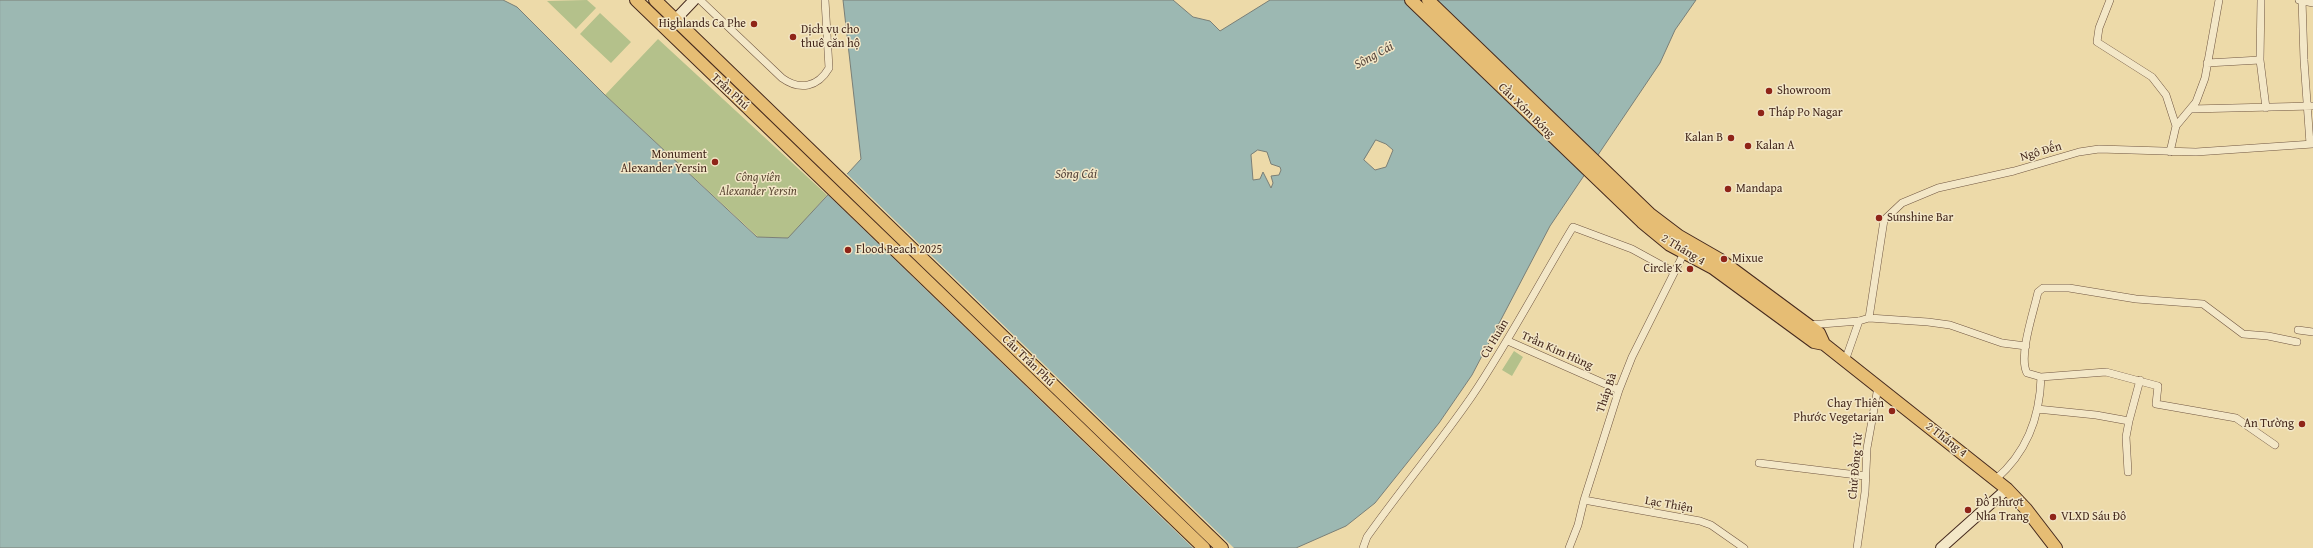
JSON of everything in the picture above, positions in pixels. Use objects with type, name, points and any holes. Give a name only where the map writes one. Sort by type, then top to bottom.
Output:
[{"type":"main road","name":"Trần Phú","points":[[636,0],[826,182]]},
{"type":"main road","name":"Trần Phú","points":[[655,0],[834,173]]},
{"type":"main road","points":[[666,30],[694,0]]},
{"type":"main road","name":"Cầu Xóm Bóng","points":[[1411,0],[1646,218]]},
{"type":"main road","name":"Cầu Xóm Bóng","points":[[1428,0],[1646,218]]},
{"type":"main road","name":"Cầu Trần Phú","points":[[834,173],[1222,548]]},
{"type":"main road","name":"Cầu Trần Phú","points":[[826,182],[1204,548]]},
{"type":"main road","name":"2 Tháng 4","points":[[1646,218],[1684,253],[1713,268],[1814,342],[1824,344]]},
{"type":"main road","name":"2 Tháng 4","points":[[1646,218],[1718,259],[1808,325],[1819,334],[1824,344],[2002,484],[2026,509],[2056,548]]},
{"type":"main road","points":[[1941,548],[1981,513],[2002,484]]},
{"type":"street","points":[[700,0],[782,78],[798,86],[805,86],[820,80],[829,68],[825,0]]},
{"type":"street","points":[[2110,0],[2099,28],[2097,42],[2152,77],[2166,95],[2176,126]]},
{"type":"street","points":[[2170,152],[2176,126],[2196,102],[2203,84],[2219,0]]},
{"type":"street","points":[[2261,0],[2260,60],[2266,108]]},
{"type":"street","points":[[2299,0],[2313,3]]},
{"type":"street","points":[[2302,0],[2303,45],[2311,106],[2312,144]]},
{"type":"street","points":[[2207,63],[2260,60]]},
{"type":"street","points":[[2191,109],[2311,106]]},
{"type":"street","name":"Ngô Đến","points":[[1869,318],[1883,225],[1890,212],[1902,203],[1938,188],[2014,171],[2079,152],[2099,150],[2170,152],[2312,144]]},
{"type":"street","name":"Cù Huân","points":[[1363,548],[1367,536],[1471,397],[1508,341],[1539,281],[1573,226],[1632,249],[1674,272]]},
{"type":"street","name":"Tháp Bà","points":[[1569,548],[1578,525],[1584,500],[1619,390],[1632,357],[1684,253]]},
{"type":"street","points":[[2275,445],[2236,418],[2156,404],[2158,386],[2140,380],[2106,372],[2041,377],[2027,373],[2023,366],[2026,346],[2038,292],[2043,288],[2069,288],[2136,299],[2203,304],[2243,334],[2268,336],[2297,342]]},
{"type":"street","points":[[1808,325],[1869,318],[1950,325],[1995,341],[2026,346]]},
{"type":"street","points":[[1846,361],[1859,320]]},
{"type":"street","points":[[2298,330],[2313,332]]},
{"type":"street","name":"Trần Kim Hùng","points":[[1508,341],[1619,390]]},
{"type":"street","points":[[2002,484],[2017,458],[2037,409],[2041,377]]},
{"type":"street","points":[[2128,472],[2126,437],[2140,380]]},
{"type":"street","name":"Chử Đồng Tử","points":[[1857,548],[1860,534],[1867,448],[1878,387]]},
{"type":"street","points":[[2037,409],[2096,415],[2129,421]]},
{"type":"street","points":[[1759,463],[1865,476]]},
{"type":"street","name":"Lạc Thiện","points":[[1584,500],[1700,521],[1711,525],[1744,548]]},
{"type":"green space","points":[[587,0],[596,8],[576,29],[547,1]]},
{"type":"green space","points":[[600,13],[631,42],[611,63],[580,34]]},
{"type":"green space","name":"Công viên Alexander Yersin","points":[[658,39],[827,195],[789,238],[758,237],[605,95]]},
{"type":"green space","points":[[1514,351],[1523,357],[1512,376],[1502,370]]},
{"type":"water","name":"Sông Cái","points":[[0,0],[503,0],[517,7],[605,95],[757,237],[788,238],[861,159],[843,0],[1173,0],[1193,17],[1210,21],[1220,31],[1270,0],[1696,0],[1675,30],[1660,63],[1550,226],[1472,375],[1439,423],[1375,503],[1346,526],[1296,548],[0,548]],"holes":[[[1376,140],[1386,144],[1393,150],[1386,167],[1375,170],[1364,160]],[[1258,150],[1267,152],[1271,164],[1280,167],[1281,170],[1279,175],[1271,176],[1273,183],[1271,188],[1263,172],[1260,179],[1253,180],[1251,155]]]},
{"type":"pier","points":[[846,173],[1234,548],[1193,548],[826,193]]},
{"type":"place","name":"Highlands Ca Phe","points":[[754,24]]},
{"type":"place","name":"Dịch vụ cho thuê căn hộ","points":[[793,37]]},
{"type":"place","name":"Showroom","points":[[1769,91]]},
{"type":"place","name":"Tháp Po Nagar","points":[[1761,113]]},
{"type":"place","name":"Kalan B","points":[[1731,138]]},
{"type":"place","name":"Kalan A","points":[[1748,146]]},
{"type":"place","name":"Monument Alexander Yersin","points":[[715,162]]},
{"type":"place","name":"Mandapa","points":[[1728,189]]},
{"type":"place","name":"Sunshine Bar","points":[[1879,218]]},
{"type":"place","name":"Flood Beach 2025","points":[[848,250]]},
{"type":"place","name":"Mixue","points":[[1724,259]]},
{"type":"place","name":"Circle K","points":[[1690,269]]},
{"type":"place","name":"Chay Thiên Phước Vegetarian","points":[[1892,411]]},
{"type":"place","name":"An Tường","points":[[2302,424]]},
{"type":"place","name":"Đồ Phượt Nha Trang","points":[[1968,510]]},
{"type":"place","name":"VLXD Sáu Đô","points":[[2053,517]]}]
